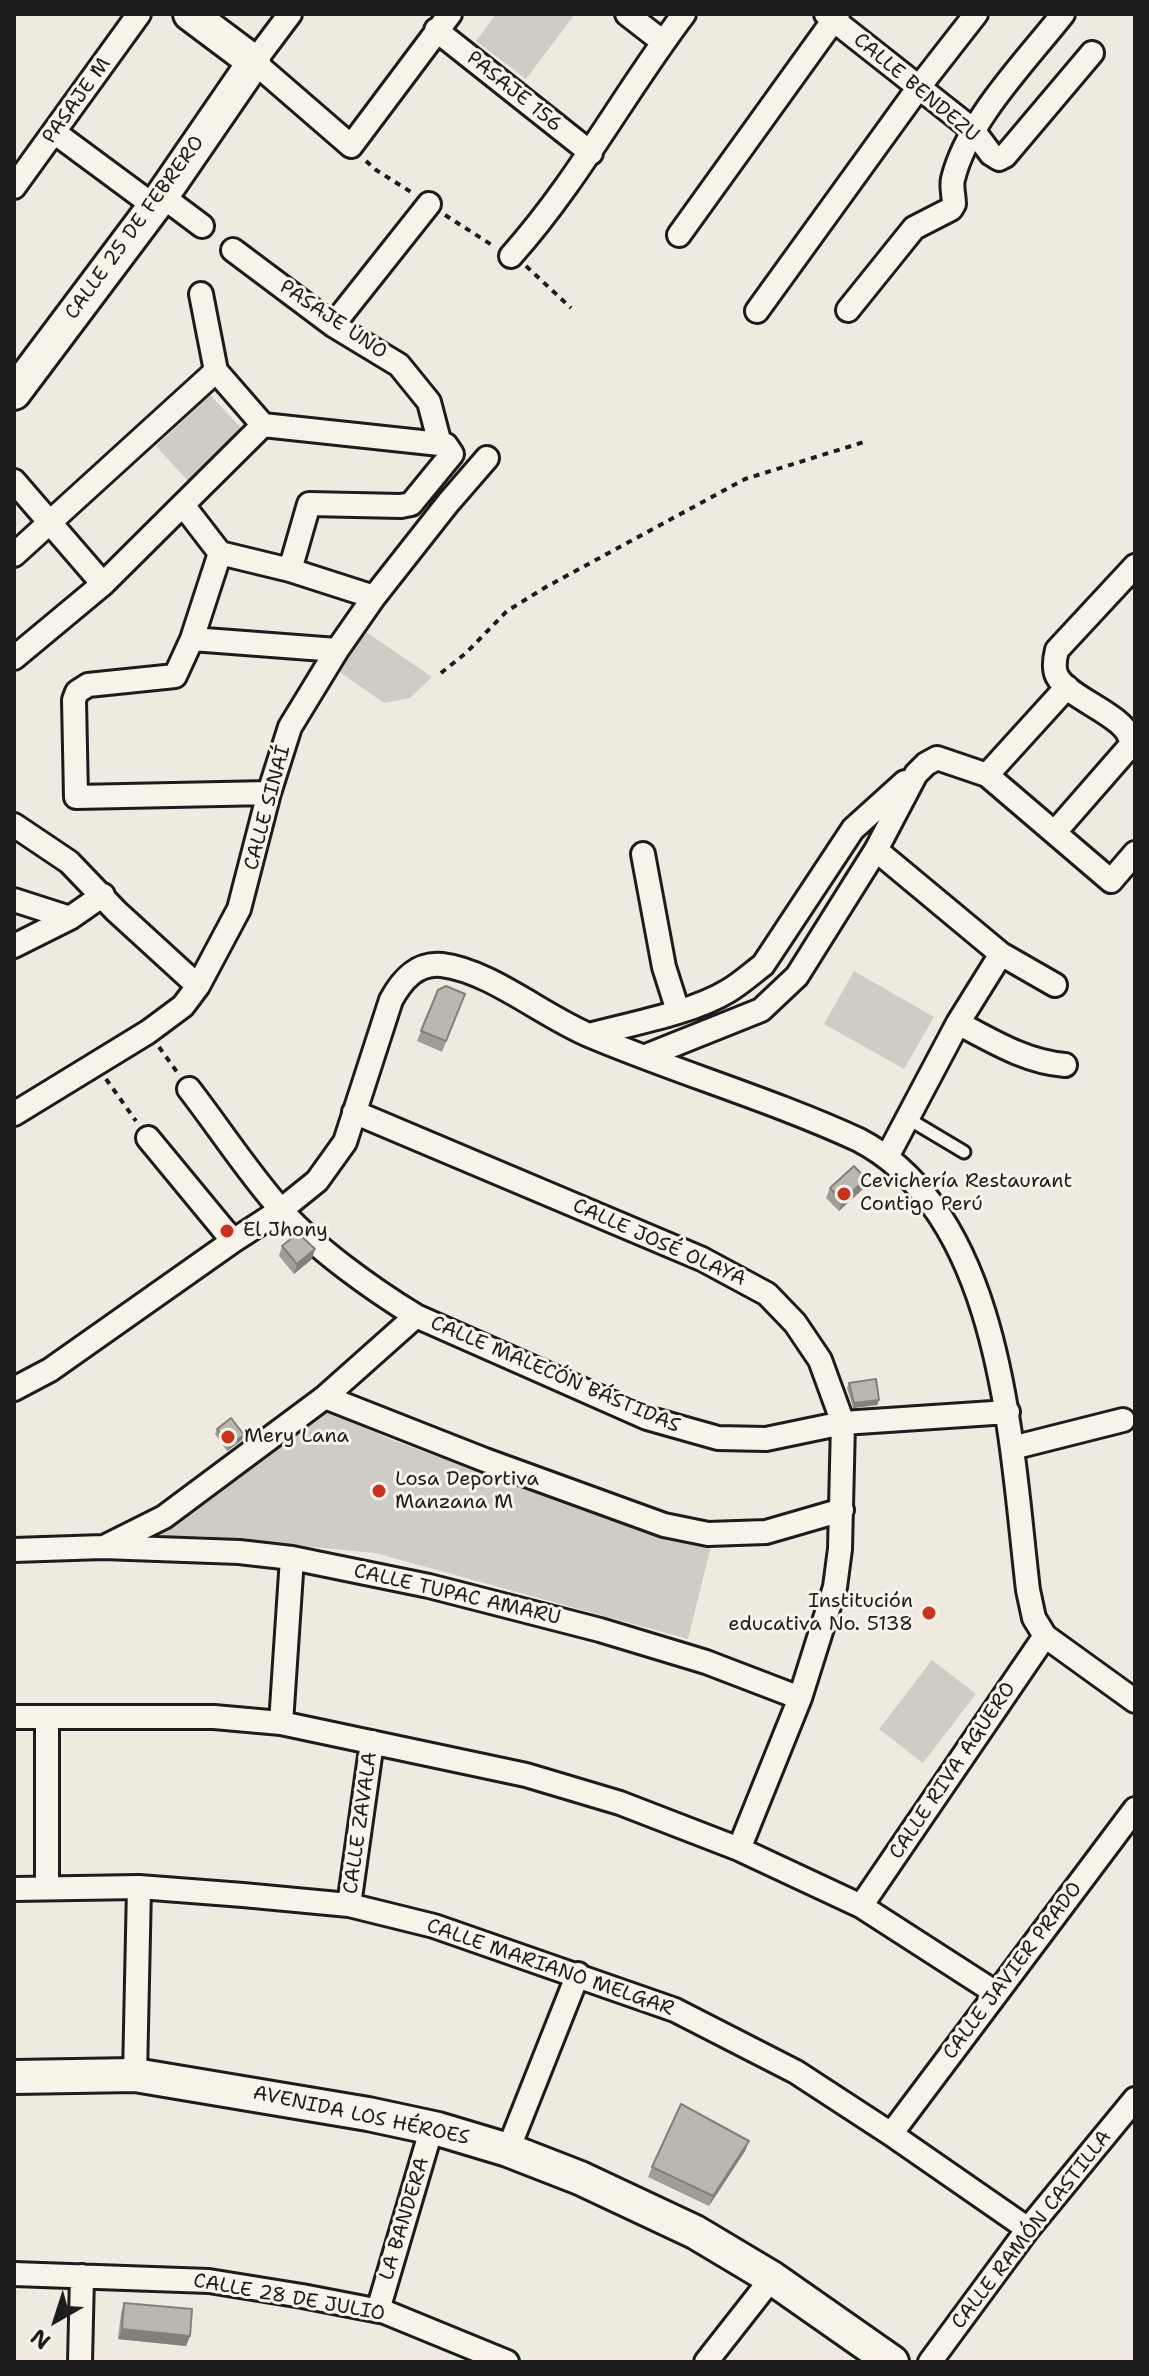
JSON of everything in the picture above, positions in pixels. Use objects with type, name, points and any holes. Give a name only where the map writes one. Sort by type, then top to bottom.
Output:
[{"type":"street","name":"PASAJE M","points":[[14,187],[139,14]]},
{"type":"street","points":[[190,14],[254,62],[351,146],[443,22]]},
{"type":"street","points":[[254,62],[290,14]]},
{"type":"street","points":[[627,14],[663,42]]},
{"type":"street","points":[[511,256],[591,153],[684,14]]},
{"type":"street","points":[[757,311],[919,87],[976,14]]},
{"type":"street","points":[[848,310],[914,228],[951,209],[954,204],[952,183],[973,130],[1063,14]]},
{"type":"street","points":[[679,235],[832,16]]},
{"type":"street","name":"CALLE BENDEZU","points":[[832,16],[973,130],[991,154],[999,159],[1005,156],[1092,53]]},
{"type":"street","name":"PASAJE 156","points":[[443,22],[591,153]]},
{"type":"street","name":"CALLE 25 DE FEBRERO","points":[[14,393],[158,201],[254,62]]},
{"type":"street","points":[[54,132],[158,201],[202,226]]},
{"type":"street","points":[[333,325],[429,204]]},
{"type":"street","name":"PASAJE UNO","points":[[233,250],[333,325],[399,365],[429,402],[440,444]]},
{"type":"street","points":[[201,294],[216,371],[263,425],[440,444],[446,445],[452,454],[411,504],[309,504],[290,570]]},
{"type":"street","points":[[14,555],[216,371]]},
{"type":"street","points":[[14,658],[103,584],[263,425]]},
{"type":"street","name":"CALLE SINAÍ","points":[[14,1114],[148,1032],[183,1006],[198,986],[239,909],[269,793],[290,727],[374,597],[487,458]]},
{"type":"street","points":[[14,481],[103,584]]},
{"type":"street","points":[[183,505],[220,553],[290,570],[374,597]]},
{"type":"street","points":[[220,553],[178,672],[171,677],[88,685],[77,692],[74,700],[76,797],[269,793]]},
{"type":"street","points":[[1055,832],[1131,745],[1125,728],[1067,687],[1056,675],[1054,661],[1057,650],[1131,579]]},
{"type":"street","points":[[192,639],[337,650]]},
{"type":"street","points":[[987,775],[1067,687]]},
{"type":"street","points":[[589,1035],[678,1011],[725,993],[763,965],[853,829],[926,764],[937,758],[987,775],[1111,881],[1135,853]]},
{"type":"street","points":[[646,1056],[761,1010],[797,976],[876,850],[916,774]]},
{"type":"street","points":[[14,825],[69,862],[116,911],[198,986]]},
{"type":"street","points":[[876,850],[1001,954],[1055,985]]},
{"type":"street","points":[[643,854],[664,967],[678,1011]]},
{"type":"street","points":[[14,946],[70,918],[103,895]]},
{"type":"street","points":[[14,900],[70,918]]},
{"type":"street","points":[[887,1157],[958,1023],[1001,954]]},
{"type":"street","points":[[14,1389],[50,1370],[281,1210],[327,1170],[345,1142],[391,1000],[400,984],[419,967],[441,965],[466,970],[589,1035],[842,1132],[876,1149],[902,1169],[931,1203],[959,1251],[991,1331],[1008,1412],[1028,1590],[1034,1618],[1045,1636],[1135,1701]]},
{"type":"street","points":[[958,1023],[1009,1050],[1045,1064],[1065,1065]]},
{"type":"street","name":"CALLE MALECÓN BÁSTIDAS","points":[[189,1089],[281,1210],[304,1233],[374,1288],[416,1316],[647,1418],[686,1431],[745,1440],[766,1439],[843,1423],[1008,1412]]},
{"type":"street","name":"CALLE JOSÉ OLAYA","points":[[354,1112],[702,1259],[767,1294],[795,1323],[820,1360],[843,1423],[842,1510],[835,1587],[800,1698],[739,1849]]},
{"type":"street","points":[[148,1138],[233,1241]]},
{"type":"street","points":[[103,1547],[164,1517],[325,1397],[416,1316]]},
{"type":"street","points":[[325,1397],[485,1460],[664,1525],[708,1534],[766,1532],[842,1510]]},
{"type":"street","points":[[1012,1448],[1123,1420]]},
{"type":"street","name":"CALLE TUPAC AMARU","points":[[14,1550],[103,1547],[239,1552],[292,1558],[429,1586],[600,1630],[706,1662],[800,1698]]},
{"type":"street","points":[[281,1723],[292,1558]]},
{"type":"street","name":"CALLE RIVA AGUERO","points":[[861,1906],[1045,1636]]},
{"type":"street","points":[[14,1717],[214,1717],[281,1723],[526,1775],[620,1803],[739,1849],[861,1906],[996,1993]]},
{"type":"street","points":[[47,1717],[47,1888]]},
{"type":"street","name":"CALLE ZAVALA","points":[[349,1905],[372,1742]]},
{"type":"street","name":"CALLE JAVIER PRADO","points":[[891,2134],[1135,1809]]},
{"type":"street","points":[[135,2075],[139,1887]]},
{"type":"street","name":"CALLE MARIANO MELGAR","points":[[14,1889],[139,1887],[349,1905],[434,1926],[578,1974],[675,2010],[796,2072],[1028,2229]]},
{"type":"street","points":[[508,2150],[578,1974]]},
{"type":"street","name":"AVENIDA LOS HÉROES","points":[[14,2077],[135,2075],[432,2127],[508,2150],[580,2178],[695,2232],[772,2278],[892,2362]]},
{"type":"street","name":"CALLE RAMÓN CASTILLA","points":[[930,2362],[1028,2229],[1135,2099]]},
{"type":"street","name":"LA BANDERA","points":[[378,2310],[432,2127]]},
{"type":"street","name":"CALLE 28 DE JULIO","points":[[14,2274],[209,2281],[378,2310],[507,2362]]},
{"type":"street","points":[[80,2362],[82,2276]]},
{"type":"street","points":[[706,2362],[772,2278]]},
{"type":"lane","points":[[907,1118],[964,1152]]},
{"type":"path","points":[[351,146],[376,170],[527,267],[571,308]]},
{"type":"path","points":[[441,673],[466,653],[507,611],[546,587],[745,479],[864,442]]},
{"type":"path","points":[[148,1032],[189,1089]]},
{"type":"path","points":[[96,1064],[148,1138]]},
{"type":"shaded area","points":[[496,14],[575,14],[526,79],[476,41]]},
{"type":"shaded area","points":[[210,395],[243,430],[188,481],[156,446]]},
{"type":"shaded area","points":[[366,632],[432,677],[410,698],[384,703],[337,670]]},
{"type":"shaded area","points":[[854,971],[934,1017],[904,1069],[824,1024]]},
{"type":"shaded area","points":[[327,1411],[392,1440],[645,1532],[711,1546],[688,1639],[375,1553],[201,1536],[160,1540],[156,1534]]},
{"type":"shaded area","points":[[932,1660],[976,1694],[923,1763],[879,1729]]},
{"type":"building","points":[[446,986],[465,994],[446,1041],[421,1031],[438,990]]},
{"type":"building","points":[[854,1166],[866,1179],[842,1201],[830,1188]]},
{"type":"building","points":[[298,1233],[315,1249],[297,1264],[282,1246]]},
{"type":"building","points":[[876,1379],[879,1400],[854,1403],[849,1383]]},
{"type":"building","name":"Mery Lana","points":[[231,1418],[244,1435],[229,1446],[217,1429]]},
{"type":"building","points":[[681,2104],[749,2141],[713,2196],[652,2167]]},
{"type":"building","points":[[124,2303],[192,2309],[190,2336],[122,2329]]},
{"type":"place","name":"Cevichería Restaurant Contigo Perú","points":[[844,1194]]},
{"type":"place","name":"El Jhony","points":[[227,1231]]},
{"type":"place","name":"Mery Lana","points":[[228,1437]]},
{"type":"place","name":"Losa Deportiva Manzana M","points":[[379,1491]]},
{"type":"place","name":"Institución educativa No. 5138","points":[[929,1613]]}]
